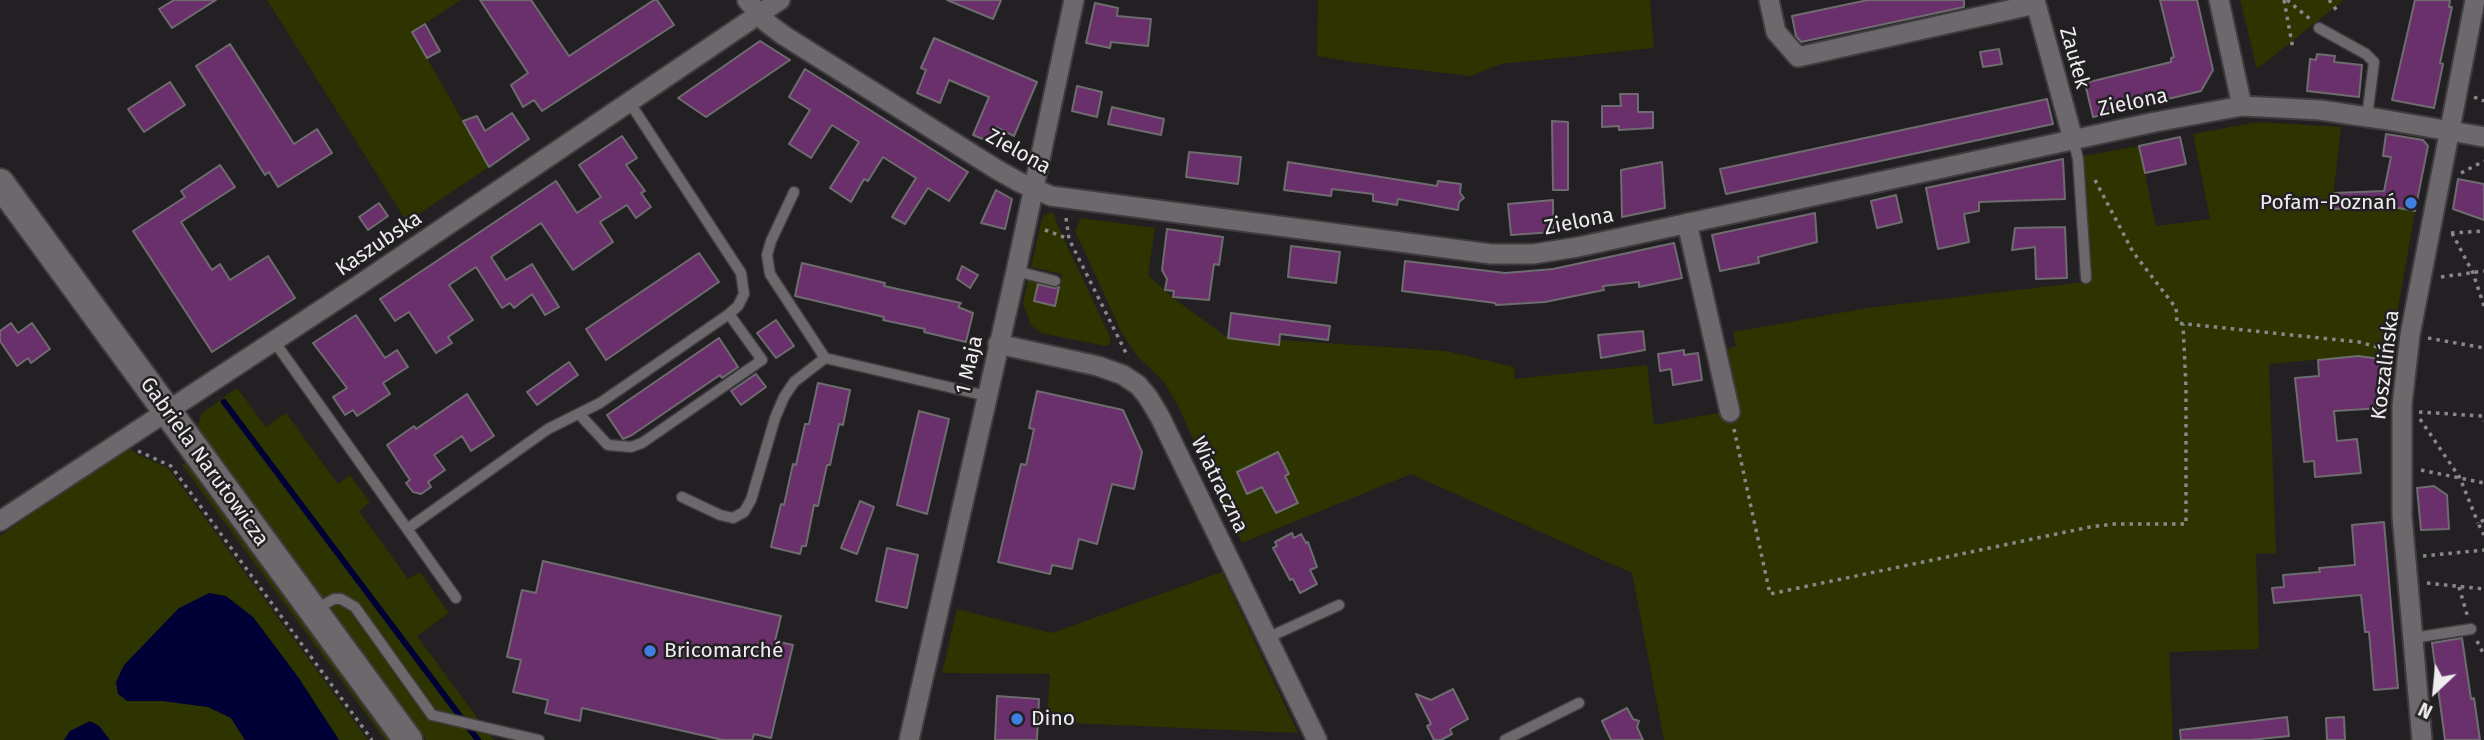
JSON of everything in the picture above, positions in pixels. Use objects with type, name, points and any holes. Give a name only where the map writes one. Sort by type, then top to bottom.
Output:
[{"type":"main road","name":"Gabriela Narutowicza","points":[[0,183],[408,740]]},
{"type":"street","name":"Kaszubska","points":[[0,521],[630,103],[753,7],[780,0]]},
{"type":"street","name":"1 Maja","points":[[909,740],[1016,271],[1074,0]]},
{"type":"street","name":"Zaułek","points":[[1769,0],[1776,32],[1798,57],[2036,5],[2073,139]]},
{"type":"street","points":[[2219,0],[2237,73],[2242,106]]},
{"type":"street","name":"Koszalińska","points":[[2422,740],[2402,516],[2402,405],[2410,335],[2475,0]]},
{"type":"street","name":"Zielona","points":[[753,7],[775,29],[794,42],[1032,189],[1067,200],[1491,254],[1554,252],[2073,139],[2242,106],[2320,110],[2484,137]]},
{"type":"street","points":[[1688,223],[1730,412]]},
{"type":"street","name":"Wiatraczna","points":[[998,344],[1098,366],[1124,375],[1138,385],[1160,417],[1317,740]]},
{"type":"lane","points":[[2319,28],[2366,54],[2374,62],[2367,117]]},
{"type":"lane","points":[[407,529],[548,429],[600,403],[738,306],[744,294],[741,273],[630,103]]},
{"type":"lane","points":[[2073,139],[2078,165],[2087,278]]},
{"type":"lane","points":[[794,192],[771,240],[767,255],[770,274],[825,358],[987,396]]},
{"type":"lane","points":[[1016,271],[1055,281]]},
{"type":"lane","points":[[579,414],[608,445],[620,448],[642,443],[762,360],[729,314]]},
{"type":"lane","points":[[275,341],[456,598]]},
{"type":"lane","points":[[682,497],[720,515],[733,518],[744,512],[751,500],[775,418],[784,397],[794,382],[825,358]]},
{"type":"lane","points":[[313,610],[334,599],[348,601],[355,607],[432,715],[539,740]]},
{"type":"lane","points":[[1266,639],[1339,605]]},
{"type":"lane","points":[[2413,638],[2471,629]]},
{"type":"lane","points":[[1505,740],[1579,703]]},
{"type":"path","points":[[2286,0],[2319,28]]},
{"type":"path","points":[[2286,0],[2293,48]]},
{"type":"path","points":[[2329,0],[2338,12]]},
{"type":"path","points":[[2454,176],[2484,161]]},
{"type":"path","points":[[2078,165],[2088,165],[2133,251],[2176,308],[2178,323],[2358,342],[2395,352]]},
{"type":"path","points":[[1065,211],[1069,239],[1129,359]]},
{"type":"path","points":[[1036,226],[1069,239]]},
{"type":"path","points":[[2443,233],[2484,231]]},
{"type":"path","points":[[2452,233],[2473,273],[2484,306]]},
{"type":"path","points":[[2434,278],[2484,271]]},
{"type":"path","points":[[1730,412],[1770,594],[2090,527],[2114,524],[2186,524],[2183,324]]},
{"type":"path","points":[[2423,337],[2482,347]]},
{"type":"path","points":[[2483,417],[2415,412],[2460,478],[2484,535]]},
{"type":"path","points":[[133,442],[138,451],[170,466],[372,740]]},
{"type":"path","points":[[2414,469],[2484,482]]},
{"type":"path","points":[[2478,523],[2484,520]]},
{"type":"path","points":[[2419,556],[2484,550]]},
{"type":"path","points":[[2421,582],[2484,589]]},
{"type":"green space","points":[[267,0],[461,0],[412,32],[489,167],[407,222]]},
{"type":"green space","points":[[1318,0],[1650,0],[1654,48],[1501,64],[1470,76],[1360,63],[1317,56]]},
{"type":"green space","points":[[2240,0],[2344,0],[2257,69]]},
{"type":"green space","points":[[2258,122],[2341,127],[2334,209],[2388,206],[2415,211],[2389,360],[2358,356],[2269,364],[2276,553],[2256,554],[2259,649],[2169,652],[2173,740],[1664,740],[1632,573],[1411,474],[1242,543],[1176,402],[1164,382],[1138,357],[1122,333],[1075,231],[1081,218],[1155,228],[1148,275],[1173,298],[1228,338],[1278,345],[1279,340],[1446,351],[1514,367],[1515,379],[1647,365],[1654,425],[1739,409],[1727,349],[1736,346],[1733,332],[1868,308],[2092,281],[2083,156],[2139,146],[2156,226],[2210,219],[2193,134]]},
{"type":"green space","points":[[1054,213],[1111,339],[1109,345],[1041,333],[1031,325],[1023,304],[1028,279],[1039,282],[1034,301],[1055,305],[1062,274],[1031,267],[1042,218]]},
{"type":"green space","points":[[237,388],[266,427],[286,413],[338,484],[350,475],[370,502],[359,511],[408,579],[420,572],[449,613],[417,636],[494,740],[426,740],[201,433],[198,426],[202,413]]},
{"type":"green space","points":[[127,445],[136,454],[168,468],[368,740],[339,740],[298,677],[253,617],[179,608],[153,637],[127,701],[163,701],[208,707],[231,718],[245,740],[110,740],[99,726],[70,731],[64,740],[0,740],[0,536]]},
{"type":"green space","points":[[191,458],[397,740],[385,740],[182,465]]},
{"type":"green space","points":[[1222,572],[1298,733],[1047,722],[1050,674],[942,673],[957,609],[1052,633]]},
{"type":"shaded area","points":[[209,593],[226,596],[253,617],[298,677],[339,740],[245,740],[231,718],[208,707],[163,701],[127,701],[118,694],[116,682],[124,665],[179,608]]},
{"type":"shaded area","points":[[90,721],[99,726],[110,740],[64,740],[70,731]]},
{"type":"building","points":[[174,0],[216,0],[172,28],[159,9]]},
{"type":"building","points":[[480,0],[531,0],[569,56],[654,0],[657,0],[674,25],[542,111],[534,100],[523,107],[511,85],[528,73]]},
{"type":"building","points":[[947,0],[1001,0],[993,19]]},
{"type":"building","points":[[1868,0],[1964,0],[1964,7],[1801,42],[1796,36],[1792,16]]},
{"type":"building","points":[[2160,0],[2197,0],[2213,70],[2201,91],[2093,117],[2085,83],[2171,62],[2174,57]]},
{"type":"building","points":[[2415,0],[2450,0],[2449,7],[2452,7],[2434,108],[2392,100]]},
{"type":"building","points":[[1095,3],[1118,8],[1117,16],[1151,19],[1148,46],[1111,42],[1110,48],[1086,43]]},
{"type":"building","points":[[425,24],[440,51],[427,58],[412,32]]},
{"type":"building","points":[[934,38],[1037,82],[1014,136],[996,127],[988,141],[973,135],[989,97],[949,80],[940,103],[917,93],[926,70],[921,68]]},
{"type":"building","points":[[760,41],[790,60],[706,117],[678,98]]},
{"type":"building","points":[[230,44],[294,144],[317,129],[332,153],[278,187],[269,172],[265,175],[196,66]]},
{"type":"building","points":[[1999,49],[2002,64],[1983,67],[1980,52]]},
{"type":"building","points":[[2317,54],[2335,56],[2334,62],[2362,65],[2359,97],[2307,91],[2310,59],[2316,60]]},
{"type":"building","points":[[805,69],[968,172],[949,201],[928,188],[905,224],[892,217],[916,178],[883,157],[868,181],[864,179],[851,202],[830,188],[859,142],[832,125],[811,158],[789,144],[810,110],[789,97]]},
{"type":"building","points":[[170,82],[185,105],[144,132],[128,109]]},
{"type":"building","points":[[1077,86],[1102,92],[1097,117],[1072,111]]},
{"type":"building","points":[[1620,94],[1638,94],[1638,112],[1653,112],[1653,128],[1619,130],[1619,126],[1602,127],[1602,106],[1621,106]]},
{"type":"building","points":[[2047,99],[2053,124],[1726,194],[1720,169]]},
{"type":"building","points":[[1112,107],[1164,119],[1161,135],[1108,124]]},
{"type":"building","points":[[512,113],[529,139],[489,167],[463,121],[477,116],[485,131]]},
{"type":"building","points":[[1552,121],[1568,122],[1568,190],[1553,190]]},
{"type":"building","points":[[2386,134],[2423,140],[2428,146],[2415,211],[2388,206],[2334,209],[2334,193],[2384,191],[2391,157],[2383,156]]},
{"type":"building","points":[[622,136],[637,158],[626,165],[645,191],[641,193],[651,207],[636,218],[627,205],[600,222],[613,242],[573,270],[541,223],[491,257],[506,280],[532,264],[559,307],[545,315],[532,294],[514,308],[510,303],[502,308],[476,267],[449,285],[473,320],[448,337],[452,343],[436,353],[409,312],[395,321],[380,299],[556,181],[577,213],[601,197],[579,165]]},
{"type":"building","points":[[2180,137],[2186,164],[2145,173],[2139,146]]},
{"type":"building","points":[[1189,152],[1241,157],[1238,184],[1186,177]]},
{"type":"building","points":[[2063,159],[2065,199],[1979,202],[1979,211],[1964,214],[1969,242],[1938,249],[1926,188]]},
{"type":"building","points":[[1288,162],[1437,186],[1438,181],[1461,184],[1460,193],[1464,198],[1459,202],[1458,210],[1398,199],[1397,205],[1373,201],[1373,194],[1332,189],[1331,196],[1284,190]]},
{"type":"building","points":[[1662,162],[1665,208],[1622,217],[1621,170]]},
{"type":"building","points":[[220,165],[235,187],[181,222],[212,270],[220,264],[230,280],[268,256],[295,298],[212,352],[133,231],[185,197],[181,191]]},
{"type":"building","points":[[2458,179],[2484,184],[2484,220],[2453,209]]},
{"type":"building","points":[[996,190],[1012,199],[1005,229],[981,223]]},
{"type":"building","points":[[1896,195],[1902,222],[1877,228],[1871,201]]},
{"type":"building","points":[[1553,200],[1553,232],[1511,235],[1508,204]]},
{"type":"building","points":[[379,203],[388,216],[368,230],[359,217]]},
{"type":"building","points":[[1815,213],[1817,242],[1758,257],[1759,263],[1720,271],[1712,235]]},
{"type":"building","points":[[2065,227],[2067,278],[2036,279],[2035,247],[2012,250],[2015,228]]},
{"type":"building","points":[[1167,229],[1223,237],[1219,265],[1214,264],[1209,300],[1173,297],[1174,291],[1165,290],[1167,279],[1162,270]]},
{"type":"building","points":[[1674,243],[1682,278],[1639,287],[1639,282],[1603,286],[1604,290],[1545,302],[1496,305],[1402,291],[1405,261],[1505,273],[1553,269]]},
{"type":"building","points":[[1291,246],[1340,252],[1336,283],[1288,277]]},
{"type":"building","points":[[699,253],[719,282],[606,360],[586,329]]},
{"type":"building","points":[[802,263],[885,283],[884,286],[961,303],[958,307],[973,313],[966,342],[883,320],[884,317],[795,296]]},
{"type":"building","points":[[962,266],[978,275],[970,288],[957,279]]},
{"type":"building","points":[[1038,284],[1059,287],[1055,306],[1034,301]]},
{"type":"building","points":[[1231,313],[1330,326],[1328,340],[1280,334],[1279,345],[1228,338]]},
{"type":"building","points":[[356,315],[385,358],[397,350],[408,367],[383,383],[390,394],[357,416],[353,410],[345,415],[333,397],[347,388],[313,343]]},
{"type":"building","points":[[776,320],[794,346],[776,358],[757,333]]},
{"type":"building","points":[[11,323],[18,333],[32,323],[50,349],[31,363],[28,358],[17,366],[0,341],[0,331]]},
{"type":"building","points":[[1643,331],[1645,350],[1601,358],[1598,335]]},
{"type":"building","points":[[719,338],[738,367],[722,378],[720,375],[623,439],[607,415]]},
{"type":"building","points":[[1684,350],[1684,355],[1698,353],[1702,380],[1673,385],[1671,369],[1660,371],[1658,354]]},
{"type":"building","points":[[2358,356],[2389,360],[2383,408],[2334,411],[2337,441],[2357,439],[2361,473],[2315,477],[2314,461],[2304,462],[2295,378],[2319,376],[2318,360]]},
{"type":"building","points":[[569,362],[578,375],[537,405],[527,392]]},
{"type":"building","points":[[756,374],[766,387],[741,405],[731,391]]},
{"type":"building","points":[[818,383],[850,390],[843,425],[839,424],[818,506],[814,505],[806,546],[802,546],[800,554],[771,547],[793,464],[796,465],[805,424],[809,424]]},
{"type":"building","points":[[1037,391],[1123,410],[1142,452],[1134,489],[1112,484],[1097,544],[1079,539],[1072,569],[1052,565],[1050,574],[998,562],[1021,464],[1026,465],[1034,429],[1029,428]]},
{"type":"building","points":[[467,394],[494,436],[471,451],[462,436],[434,455],[445,470],[428,482],[431,487],[421,494],[413,492],[406,483],[410,480],[387,445]]},
{"type":"building","points":[[919,411],[949,419],[927,514],[897,505]]},
{"type":"building","points":[[1278,452],[1289,474],[1285,476],[1298,503],[1276,513],[1262,487],[1247,494],[1237,472]]},
{"type":"building","points":[[2434,486],[2447,495],[2449,529],[2421,530],[2417,488]]},
{"type":"building","points":[[860,501],[874,507],[857,554],[841,548]]},
{"type":"building","points":[[2384,522],[2398,688],[2374,690],[2369,632],[2365,632],[2361,595],[2274,603],[2272,588],[2284,587],[2283,575],[2320,572],[2319,568],[2355,565],[2352,525]]},
{"type":"building","points":[[1292,533],[1294,538],[1301,534],[1306,543],[1308,542],[1317,567],[1310,570],[1317,584],[1300,593],[1273,548],[1277,546],[1275,542]]},
{"type":"building","points":[[887,548],[918,555],[907,608],[876,601]]},
{"type":"building","name":"Bricomarché","points":[[543,561],[781,616],[775,641],[793,645],[771,738],[754,734],[752,740],[723,740],[582,708],[580,721],[545,713],[548,700],[513,692],[521,660],[507,657],[522,590],[536,593]]},
{"type":"building","points":[[2462,638],[2480,740],[2445,740],[2432,643]]},
{"type":"building","points":[[1453,689],[1468,719],[1450,729],[1452,734],[1441,740],[1434,740],[1427,726],[1431,724],[1416,694],[1431,700]]},
{"type":"building","name":"Dino","points":[[997,696],[1039,699],[1037,740],[995,740]]},
{"type":"building","points":[[1627,708],[1633,719],[1639,721],[1637,727],[1643,740],[1611,740],[1602,721]]},
{"type":"building","points":[[2287,717],[2289,736],[2250,740],[2181,740],[2180,730]]},
{"type":"building","points":[[2344,717],[2345,740],[2327,740],[2326,718]]},
{"type":"waterway","points":[[224,402],[478,740]]},
{"type":"place","name":"Pofam-Poznań","points":[[2411,203]]},
{"type":"place","name":"Bricomarché","points":[[650,651]]},
{"type":"place","name":"Dino","points":[[1017,719]]}]
